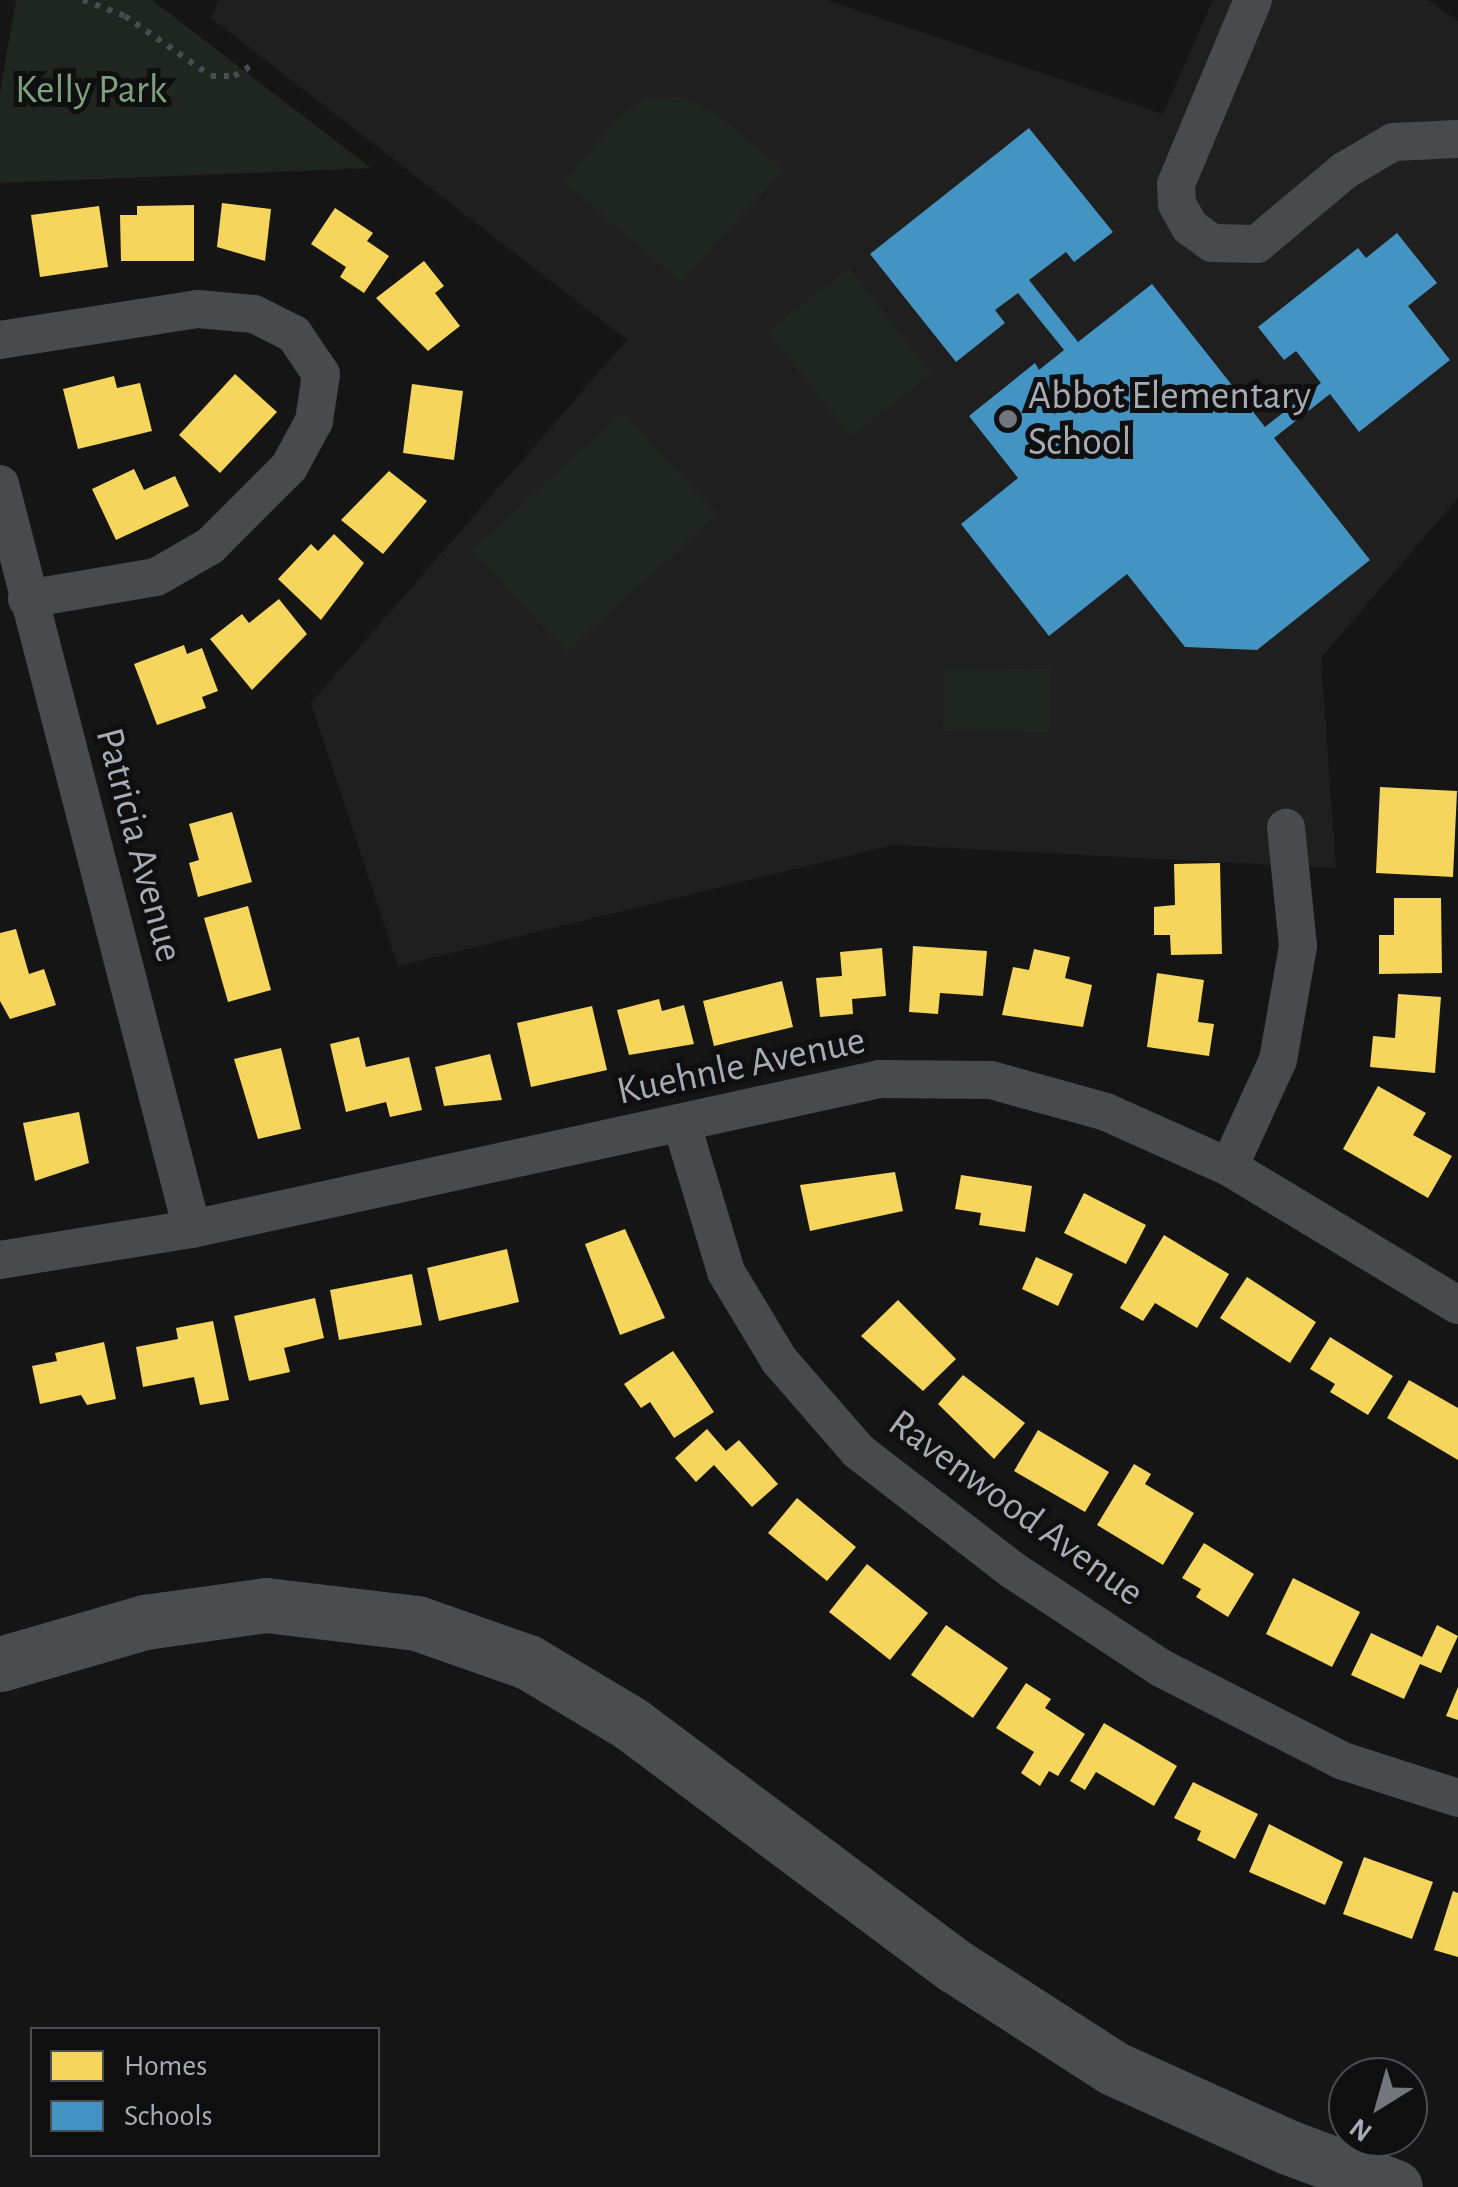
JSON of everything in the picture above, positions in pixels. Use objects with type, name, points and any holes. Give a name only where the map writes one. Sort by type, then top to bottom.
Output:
[{"type":"highway","points":[[0,1664],[145,1622],[266,1605],[417,1623],[528,1662],[630,1723],[955,1966],[1113,2068],[1288,2147],[1396,2187]]},
{"type":"street","points":[[1253,0],[1176,184],[1177,204],[1190,227],[1212,242],[1257,244],[1344,171],[1393,142],[1458,139]]},
{"type":"street","points":[[0,340],[198,309],[254,314],[294,334],[321,374],[314,420],[288,467],[210,546],[156,578],[27,600]]},
{"type":"street","name":"Patricia Avenue","points":[[0,484],[192,1228]]},
{"type":"street","points":[[1228,1167],[1278,1060],[1298,946],[1286,828]]},
{"type":"street","name":"Kuehnle Avenue","points":[[0,1260],[192,1228],[682,1125],[880,1079],[991,1080],[1106,1112],[1228,1167],[1458,1305]]},
{"type":"street","name":"Ravenwood Avenue","points":[[682,1125],[726,1272],[779,1360],[858,1451],[1014,1572],[1161,1668],[1344,1760],[1458,1798]]},
{"type":"path","points":[[83,0],[125,16],[211,76],[234,76],[254,64]]},
{"type":"shaded area","name":"Abbot Elementary School","points":[[219,0],[827,0],[1163,114],[1213,0],[1428,0],[1458,21],[1458,498],[1321,658],[1336,868],[893,845],[398,966],[311,703],[627,340],[211,18]]},
{"type":"green space","name":"Kelly Park","points":[[16,0],[152,0],[371,168],[0,183],[0,93]]},
{"type":"green space","points":[[673,96],[699,103],[729,123],[783,170],[682,282],[563,182],[622,114],[644,99]]},
{"type":"green space","points":[[848,268],[932,374],[851,437],[768,331]]},
{"type":"green space","points":[[623,412],[717,514],[567,652],[472,550]]},
{"type":"green space","points":[[944,668],[1051,669],[1050,733],[943,731]]},
{"type":"building: Homes","points":[[222,203],[271,209],[265,261],[217,247]]},
{"type":"building: Homes","points":[[194,205],[194,261],[121,261],[120,215],[137,215],[137,206]]},
{"type":"building: Homes","points":[[99,206],[108,267],[40,277],[31,215]]},
{"type":"building: Homes","points":[[335,208],[373,233],[367,241],[389,256],[364,293],[340,277],[346,267],[311,244]]},
{"type":"building: Homes","points":[[424,261],[444,286],[435,293],[460,326],[428,351],[376,298]]},
{"type":"building: Homes","points":[[235,374],[277,412],[220,473],[179,435]]},
{"type":"building: Homes","points":[[114,376],[117,388],[140,383],[152,431],[78,449],[63,389]]},
{"type":"building: Homes","points":[[412,384],[463,391],[454,460],[403,453]]},
{"type":"building: Homes","points":[[134,469],[144,490],[175,476],[189,506],[116,540],[92,489]]},
{"type":"building: Homes","points":[[389,471],[427,501],[383,554],[341,520]]},
{"type":"building: Homes","points":[[334,534],[364,563],[321,620],[278,579],[311,544],[318,551]]},
{"type":"building: Homes","points":[[279,599],[307,634],[252,690],[210,639],[242,614],[249,623]]},
{"type":"building: Homes","points":[[184,645],[187,654],[202,648],[218,691],[202,697],[206,708],[157,725],[134,664]]},
{"type":"building: Homes","points":[[1380,787],[1457,791],[1453,877],[1376,873]]},
{"type":"building: Homes","points":[[232,812],[252,882],[198,897],[189,863],[199,860],[189,824]]},
{"type":"building: Homes","points":[[1220,863],[1222,954],[1171,955],[1170,935],[1154,935],[1154,907],[1175,905],[1174,864]]},
{"type":"building: Homes","points":[[1394,898],[1441,898],[1442,973],[1379,974],[1379,935],[1394,935]]},
{"type":"building: Homes","points":[[248,906],[271,990],[228,1002],[204,918]]},
{"type":"building: Homes","points":[[16,929],[29,974],[44,969],[56,1005],[10,1019],[0,1001],[0,933]]},
{"type":"building: Homes","points":[[913,946],[987,951],[983,996],[940,993],[938,1014],[909,1012]]},
{"type":"building: Homes","points":[[882,948],[886,996],[852,999],[853,1014],[820,1017],[816,978],[842,976],[840,952]]},
{"type":"building: Homes","points":[[1034,949],[1070,957],[1065,978],[1092,985],[1083,1027],[1002,1015],[1013,967],[1029,970]]},
{"type":"building: Homes","points":[[1157,973],[1204,980],[1198,1022],[1214,1024],[1209,1056],[1147,1047]]},
{"type":"building: Homes","points":[[782,981],[793,1027],[714,1046],[703,1001]]},
{"type":"building: Homes","points":[[1398,994],[1441,997],[1435,1073],[1370,1067],[1373,1036],[1395,1038]]},
{"type":"building: Homes","points":[[659,999],[662,1011],[684,1005],[694,1044],[629,1055],[617,1010]]},
{"type":"building: Homes","points":[[592,1006],[607,1070],[531,1087],[517,1023]]},
{"type":"building: Homes","points":[[359,1037],[366,1067],[409,1057],[422,1110],[390,1117],[386,1102],[346,1112],[330,1044]]},
{"type":"building: Homes","points":[[281,1048],[301,1129],[258,1139],[234,1059]]},
{"type":"building: Homes","points":[[490,1054],[502,1100],[444,1106],[435,1067]]},
{"type":"building: Homes","points":[[1378,1086],[1426,1113],[1413,1135],[1452,1156],[1428,1198],[1343,1149]]},
{"type":"building: Homes","points":[[79,1112],[89,1163],[35,1181],[23,1123]]},
{"type":"building: Homes","points":[[895,1172],[903,1211],[810,1231],[800,1185]]},
{"type":"building: Homes","points":[[961,1175],[1032,1186],[1025,1232],[979,1225],[981,1213],[955,1209]]},
{"type":"building: Homes","points":[[1084,1193],[1146,1225],[1126,1264],[1064,1233]]},
{"type":"building: Homes","points":[[625,1229],[665,1318],[620,1335],[585,1244]]},
{"type":"building: Homes","points":[[1164,1235],[1229,1274],[1197,1328],[1155,1303],[1143,1321],[1120,1308]]},
{"type":"building: Homes","points":[[507,1249],[519,1302],[439,1321],[427,1268]]},
{"type":"building: Homes","points":[[1036,1257],[1073,1274],[1058,1306],[1022,1289]]},
{"type":"building: Homes","points":[[412,1274],[422,1325],[339,1340],[330,1290]]},
{"type":"building: Homes","points":[[1247,1277],[1316,1322],[1290,1363],[1220,1318]]},
{"type":"building: Homes","points":[[315,1298],[324,1338],[284,1348],[290,1372],[249,1381],[234,1316]]},
{"type":"building: Homes","points":[[898,1300],[956,1359],[923,1391],[861,1336]]},
{"type":"building: Homes","points":[[213,1321],[229,1400],[200,1405],[194,1377],[143,1387],[136,1347],[178,1339],[176,1328]]},
{"type":"building: Homes","points":[[1330,1337],[1393,1376],[1368,1415],[1330,1392],[1335,1384],[1310,1369]]},
{"type":"building: Homes","points":[[104,1342],[116,1399],[87,1405],[81,1395],[40,1404],[32,1366],[57,1361],[55,1353]]},
{"type":"building: Homes","points":[[673,1351],[714,1412],[674,1438],[650,1402],[641,1408],[624,1384]]},
{"type":"building: Homes","points":[[963,1375],[1025,1423],[994,1459],[938,1404]]},
{"type":"building: Homes","points":[[1409,1380],[1458,1408],[1458,1460],[1387,1418]]},
{"type":"building: Homes","points":[[707,1429],[726,1451],[739,1440],[778,1484],[752,1507],[714,1465],[696,1482],[675,1458]]},
{"type":"building: Homes","points":[[1038,1430],[1109,1472],[1085,1512],[1014,1471]]},
{"type":"building: Homes","points":[[1134,1464],[1151,1474],[1145,1484],[1194,1513],[1163,1565],[1097,1525]]},
{"type":"building: Homes","points":[[797,1498],[856,1547],[827,1581],[768,1533]]},
{"type":"building: Homes","points":[[1204,1543],[1254,1574],[1228,1617],[1196,1597],[1201,1589],[1182,1578]]},
{"type":"building: Homes","points":[[867,1564],[928,1613],[890,1660],[829,1612]]},
{"type":"building: Homes","points":[[1293,1578],[1360,1612],[1332,1667],[1266,1634]]},
{"type":"building: Homes","points":[[946,1625],[1008,1668],[973,1718],[911,1675]]},
{"type":"building: Homes","points":[[1437,1625],[1458,1636],[1441,1673],[1420,1664],[1404,1699],[1351,1675],[1371,1633],[1422,1657]]},
{"type":"building: Homes","points":[[1026,1683],[1051,1699],[1045,1708],[1085,1734],[1058,1776],[1049,1771],[1040,1786],[1021,1773],[1034,1752],[996,1728]]},
{"type":"building: Homes","points":[[1458,1687],[1458,1720],[1446,1716]]},
{"type":"building: Homes","points":[[1104,1723],[1177,1766],[1154,1806],[1096,1772],[1085,1790],[1070,1781]]},
{"type":"building: Homes","points":[[1193,1782],[1258,1814],[1235,1859],[1197,1840],[1201,1831],[1174,1818]]},
{"type":"building: Homes","points":[[1269,1824],[1343,1862],[1325,1905],[1249,1872]]},
{"type":"building: Homes","points":[[1364,1857],[1433,1882],[1412,1939],[1343,1914]]},
{"type":"building: Homes","points":[[1453,1891],[1458,1893],[1458,1957],[1434,1950]]},
{"type":"building: Schools","points":[[1029,128],[1113,232],[1074,262],[1066,252],[1029,280],[1078,342],[1152,284],[1265,427],[1321,383],[1296,351],[1284,360],[1258,327],[1358,248],[1366,258],[1397,233],[1437,283],[1408,306],[1450,360],[1359,432],[1330,394],[1274,438],[1370,560],[1257,650],[1185,647],[1127,574],[1049,636],[961,524],[1018,478],[969,416],[1035,363],[1039,370],[1064,350],[1018,293],[995,310],[1005,323],[956,362],[870,254]]},
{"type":"place","name":"Abbot Elementary School","points":[[1008,419]]}]
